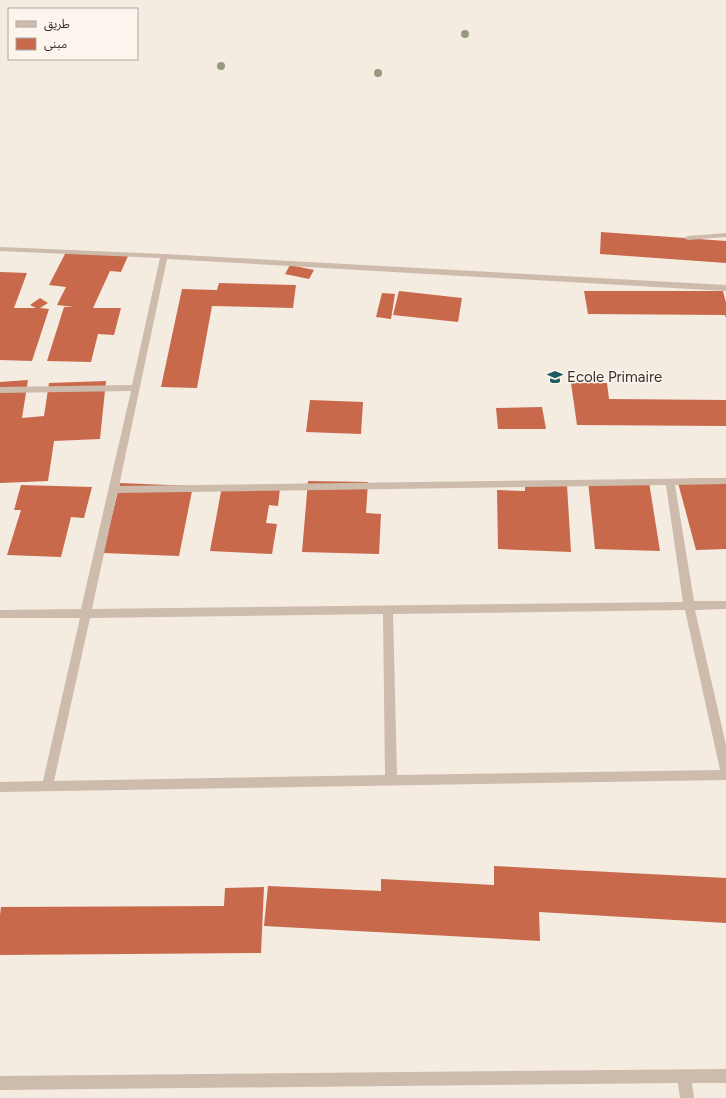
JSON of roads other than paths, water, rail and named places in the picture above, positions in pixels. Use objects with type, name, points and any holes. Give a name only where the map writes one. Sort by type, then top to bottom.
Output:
[{"type":"street","points":[[688,238],[726,235]]},
{"type":"street","points":[[0,249],[164,256],[726,288]]},
{"type":"street","points":[[47,787],[114,490],[164,256]]},
{"type":"street","points":[[0,390],[136,388]]},
{"type":"street","points":[[114,490],[726,481]]},
{"type":"street","points":[[670,482],[689,605],[726,770]]},
{"type":"street","points":[[0,614],[726,605]]},
{"type":"street","points":[[388,610],[391,781]]},
{"type":"street","points":[[0,788],[726,775]]},
{"type":"street","points":[[684,1076],[687,1098]]},
{"type":"street","points":[[0,1083],[726,1076]]},
{"type":"place","name":"Ecole Primaire","points":[[555,377]]}]
